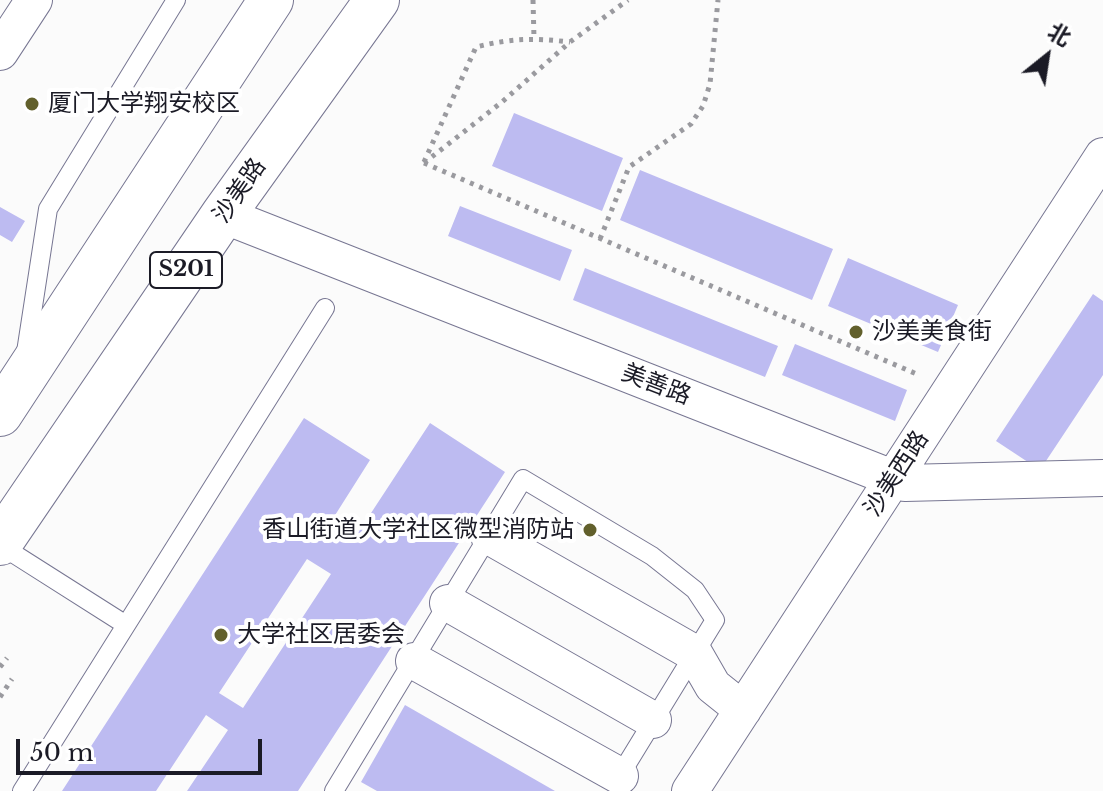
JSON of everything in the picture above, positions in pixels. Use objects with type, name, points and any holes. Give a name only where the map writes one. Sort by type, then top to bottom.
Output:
[{"type":"main road","points":[[10,398],[271,0]]},
{"type":"main road","name":"沙美路","points":[[0,544],[223,215],[377,0]]},
{"type":"street","points":[[0,52],[34,0]]},
{"type":"street","name":"沙美西路","points":[[690,791],[1103,156]]},
{"type":"street","name":"美善路","points":[[223,215],[905,483],[1103,478]]},
{"type":"street","points":[[489,536],[694,653],[713,686],[743,710]]},
{"type":"street","points":[[448,603],[653,720]]},
{"type":"street","points":[[414,661],[615,783]]},
{"type":"lane","points":[[10,398],[48,209],[176,0]]},
{"type":"lane","points":[[22,791],[325,308]]},
{"type":"lane","points":[[334,791],[523,479],[652,556],[695,590],[715,620],[615,783]]},
{"type":"lane","points":[[0,544],[126,625]]},
{"type":"path","points":[[533,0],[534,38]]},
{"type":"path","points":[[424,163],[502,102],[570,42],[628,0]]},
{"type":"path","points":[[600,239],[629,167],[691,124],[703,106],[710,84],[718,0]]},
{"type":"path","points":[[424,163],[476,47],[534,38],[570,42]]},
{"type":"path","points":[[424,163],[952,389]]},
{"type":"path","points":[[0,667],[7,658]]},
{"type":"path","points":[[0,697],[12,679]]},
{"type":"building","points":[[514,113],[623,158],[602,211],[492,166]]},
{"type":"building","points":[[640,170],[833,249],[812,300],[620,220]]},
{"type":"building","points":[[460,206],[572,250],[560,281],[448,236]]},
{"type":"building","points":[[0,207],[25,221],[12,242],[0,235]]},
{"type":"building","points":[[848,258],[958,305],[938,352],[828,306]]},
{"type":"building","points":[[585,268],[778,346],[765,377],[573,300]]},
{"type":"building","points":[[1093,294],[1103,301],[1103,375],[1040,470],[996,441]]},
{"type":"building","points":[[795,344],[907,390],[895,421],[782,375]]},
{"type":"building","points":[[304,418],[370,460],[332,520],[356,536],[430,423],[505,472],[298,791],[187,791],[228,730],[206,715],[156,791],[62,791]],"holes":[[[307,559],[331,574],[243,708],[219,693]]]},
{"type":"building","points":[[405,705],[555,791],[377,791],[361,782]]},
{"type":"place","name":"厦门大学翔安校区","points":[[32,104]]},
{"type":"place","name":"沙美美食街","points":[[856,332]]},
{"type":"place","name":"香山街道大学社区微型消防站","points":[[590,530]]},
{"type":"place","name":"大学社区居委会","points":[[221,635]]}]
